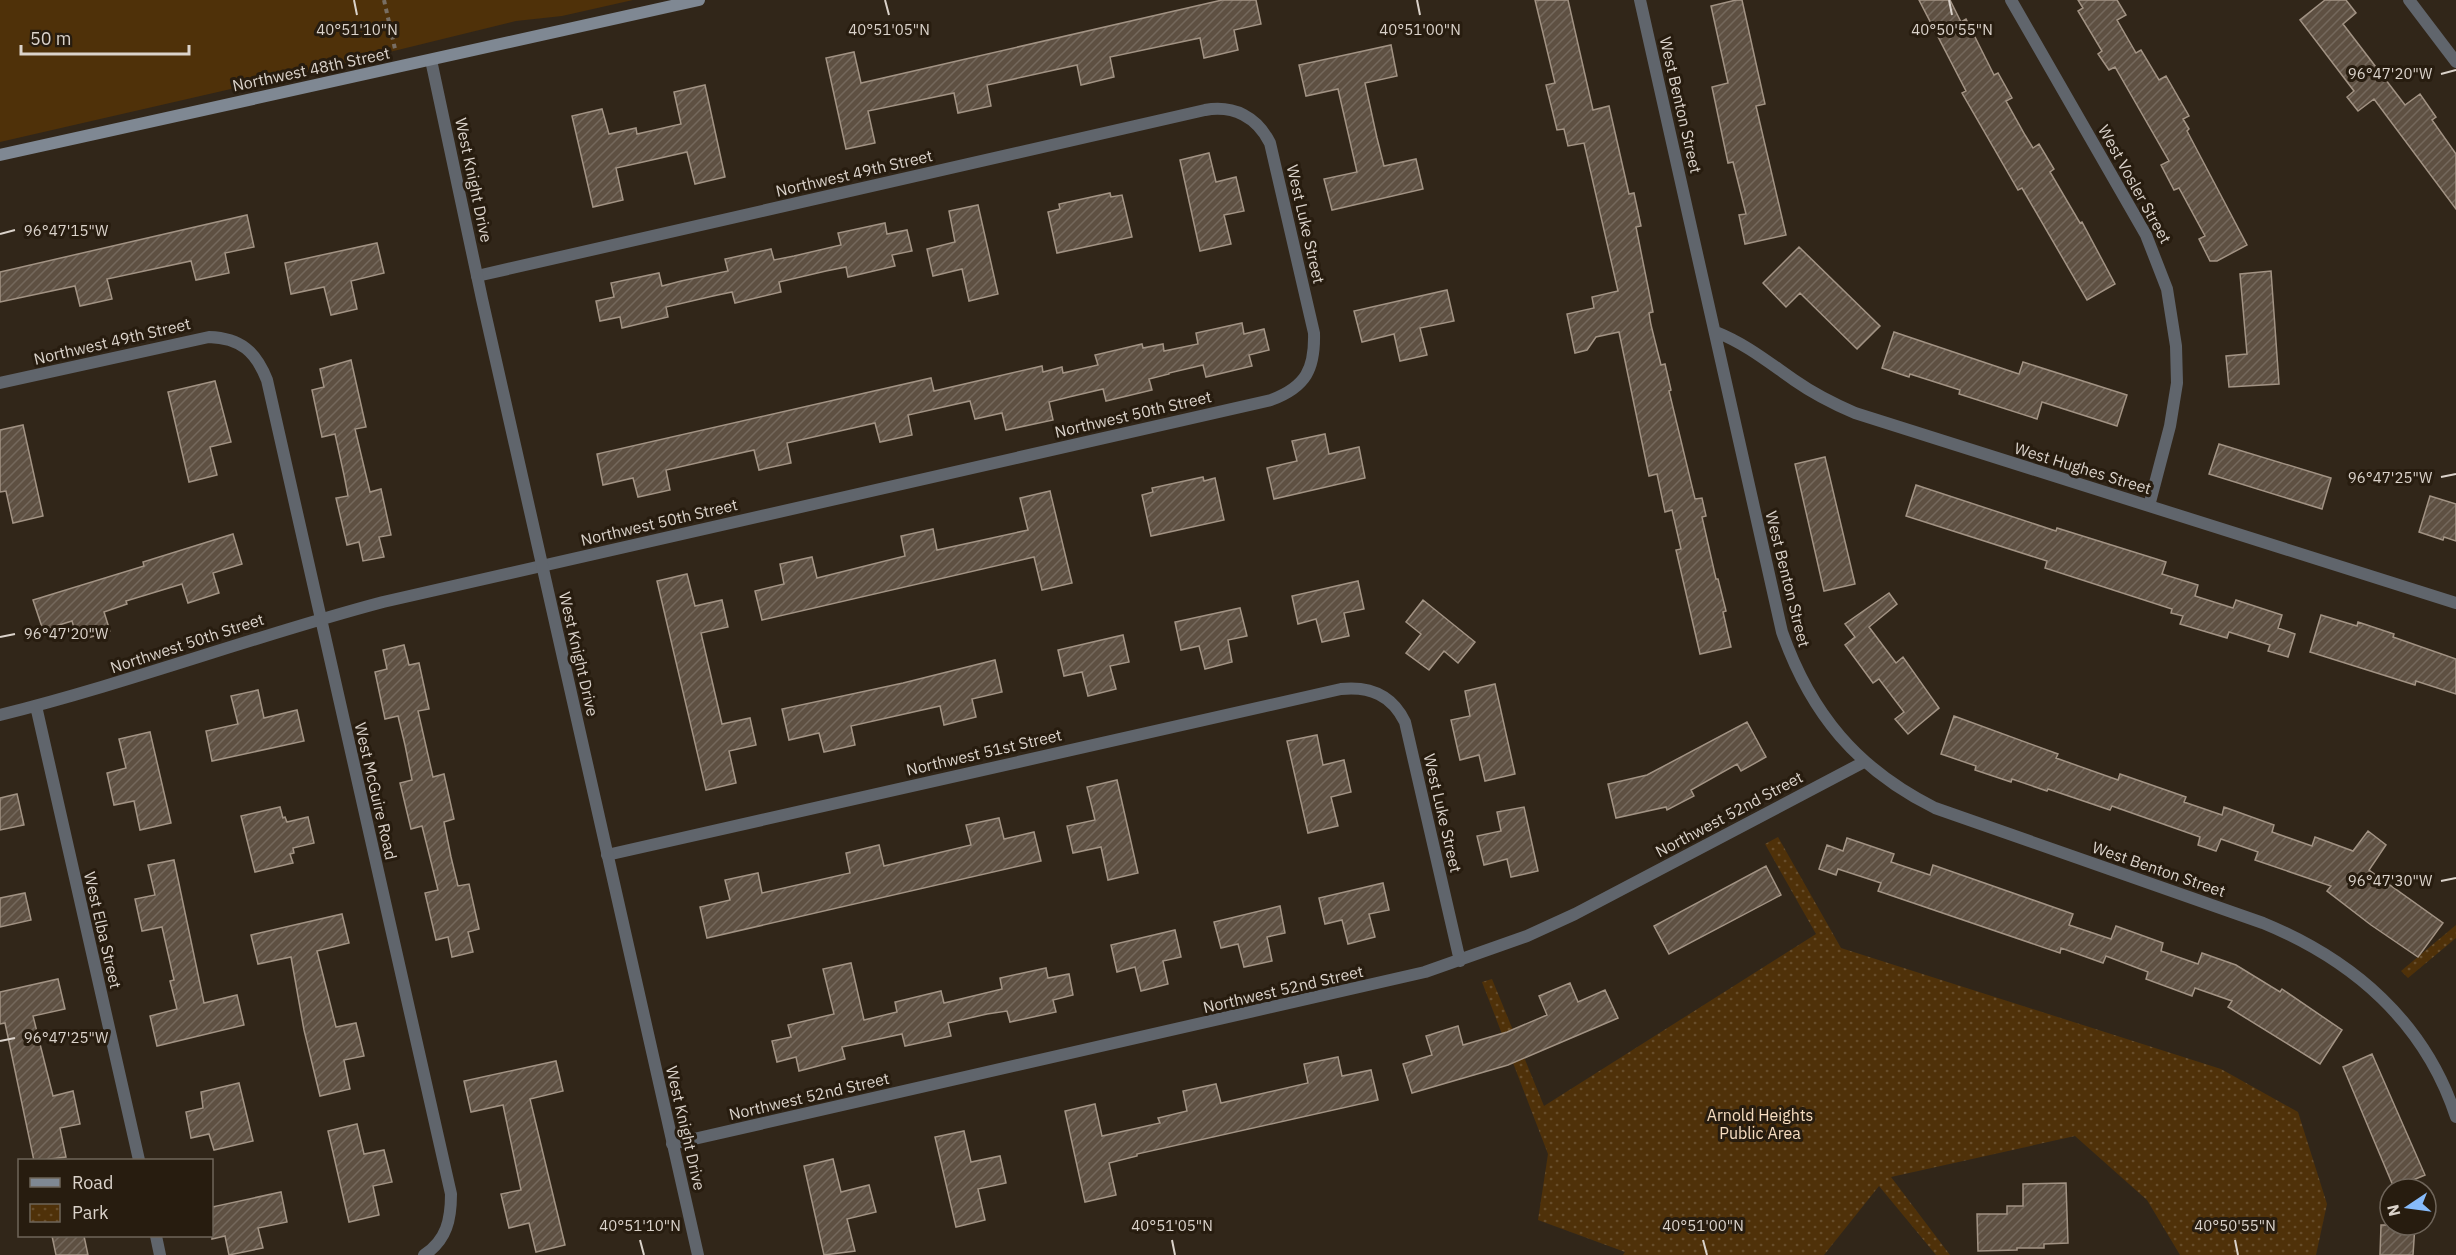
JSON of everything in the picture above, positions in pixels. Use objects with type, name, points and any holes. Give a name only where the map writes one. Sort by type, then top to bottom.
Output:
[{"type":"main road","name":"Northwest 48th Street","points":[[0,155],[699,0]]},
{"type":"street","name":"West Benton Street","points":[[1640,0],[1782,632],[1794,665],[1812,700],[1838,734],[1864,762],[1894,786],[1935,808],[2263,923],[2303,940],[2336,960],[2383,999],[2406,1025],[2439,1076],[2456,1118]]},
{"type":"street","name":"West Vosler Street","points":[[2012,0],[2146,235],[2167,289],[2176,346],[2177,382],[2170,426],[2149,506]]},
{"type":"street","points":[[2409,0],[2456,62]]},
{"type":"street","name":"West Knight Drive","points":[[431,60],[477,276],[698,1255]]},
{"type":"street","name":"Northwest 49th Street","points":[[477,276],[1205,110],[1225,109],[1238,112]]},
{"type":"street","name":"West Luke Street","points":[[1238,112],[1260,127],[1273,152],[1314,333],[1314,358]]},
{"type":"street","name":"West Hughes Street","points":[[1716,332],[1760,355],[1823,398],[1856,413],[2456,603]]},
{"type":"street","name":"Northwest 49th Street","points":[[0,383],[200,338],[219,337],[232,341]]},
{"type":"street","name":"West McGuire Road","points":[[232,341],[254,356],[260,363],[267,380],[451,1194],[451,1215],[448,1228],[440,1241],[424,1255]]},
{"type":"street","name":"Northwest 50th Street","points":[[0,715],[321,619],[542,565],[1271,400],[1287,394],[1299,385],[1314,358]]},
{"type":"street","name":"Northwest 51st Street","points":[[607,855],[1341,689],[1369,690]]},
{"type":"street","name":"West Luke Street","points":[[1369,690],[1379,693],[1395,705],[1405,722],[1460,961]]},
{"type":"street","name":"West Elba Street","points":[[36,706],[139,1159]]},
{"type":"street","name":"Northwest 52nd Street","points":[[672,1144],[1389,982],[1460,961],[1527,936],[1575,914],[1864,762]]},
{"type":"street","points":[[156,1237],[160,1255]]},
{"type":"path","points":[[384,0],[395,49]]},
{"type":"green space","points":[[0,0],[633,0],[562,16],[516,21],[0,142]]},
{"type":"green space","name":"Arnold Heights Public Area","points":[[1778,837],[1841,948],[2221,1069],[2298,1112],[2327,1204],[2316,1255],[2180,1255],[2147,1200],[2075,1136],[1891,1177],[1950,1255],[1936,1255],[1879,1186],[1824,1255],[1623,1255],[1625,1252],[1538,1220],[1548,1154],[1482,982],[1492,979],[1544,1106],[1816,934],[1765,844]]},
{"type":"green space","points":[[2456,925],[2456,938],[2408,978],[2401,971]]},
{"type":"building","points":[[1222,0],[1256,0],[1261,24],[1234,30],[1238,50],[1204,58],[1200,38],[1110,57],[1114,77],[1081,85],[1077,65],[987,85],[991,106],[958,113],[954,93],[868,111],[875,143],[846,149],[826,58],[854,52],[861,83]]},
{"type":"building","points":[[1535,0],[1568,0],[1593,110],[1609,106],[1629,194],[1634,193],[1641,226],[1636,227],[1653,312],[1649,313],[1651,325],[1661,365],[1665,364],[1671,390],[1669,391],[1695,499],[1702,498],[1706,516],[1702,517],[1726,611],[1723,612],[1731,647],[1700,654],[1676,550],[1681,549],[1672,510],[1665,512],[1657,474],[1649,476],[1619,332],[1596,337],[1587,350],[1575,353],[1567,314],[1594,308],[1592,297],[1618,291],[1584,143],[1568,146],[1564,129],[1557,130],[1546,85],[1555,83]]},
{"type":"building","points":[[1742,0],[1765,104],[1756,106],[1786,235],[1745,244],[1739,215],[1746,214],[1733,162],[1728,163],[1712,87],[1728,83],[1711,6]]},
{"type":"building","points":[[1919,0],[1950,0],[1961,22],[1966,19],[1994,75],[1998,73],[2012,98],[2006,101],[2025,135],[2033,148],[2039,144],[2054,169],[2050,172],[2080,223],[2082,222],[2115,284],[2087,300],[2022,188],[2018,190],[1962,93],[1966,91]]},
{"type":"building","points":[[2078,0],[2117,0],[2126,15],[2117,20],[2136,53],[2141,50],[2159,80],[2166,76],[2189,116],[2183,119],[2189,129],[2187,131],[2247,245],[2217,261],[2210,261],[2199,239],[2205,236],[2179,188],[2174,190],[2161,165],[2169,161],[2115,67],[2109,70],[2098,54],[2102,51],[2078,11],[2083,8]]},
{"type":"building","points":[[2325,0],[2346,0],[2356,13],[2343,24],[2405,105],[2420,94],[2436,117],[2432,120],[2456,154],[2456,209],[2374,99],[2358,111],[2347,97],[2354,91],[2300,20]]},
{"type":"building","points":[[1391,45],[1397,76],[1365,83],[1377,138],[1384,166],[1416,159],[1423,189],[1332,210],[1324,179],[1357,172],[1338,89],[1306,96],[1299,65]]},
{"type":"building","points":[[705,85],[725,177],[695,184],[687,152],[616,168],[623,200],[593,207],[572,116],[602,109],[609,134],[636,128],[637,134],[681,124],[674,92]]},
{"type":"building","points":[[1209,153],[1216,182],[1236,177],[1244,211],[1224,215],[1231,244],[1200,251],[1180,160]]},
{"type":"building","points":[[1110,193],[1111,197],[1122,195],[1132,237],[1057,253],[1048,212],[1060,209],[1059,204]]},
{"type":"building","points":[[978,205],[998,294],[969,301],[962,269],[933,276],[927,249],[955,242],[949,211]]},
{"type":"building","points":[[247,215],[254,247],[225,253],[229,273],[196,280],[191,261],[107,279],[112,299],[80,306],[75,286],[0,302],[0,272]]},
{"type":"building","points":[[885,223],[887,234],[907,230],[912,251],[892,255],[895,266],[848,277],[846,267],[826,271],[779,282],[781,292],[735,303],[732,292],[713,296],[666,307],[668,317],[622,328],[620,317],[600,321],[596,301],[614,297],[611,283],[659,273],[662,286],[728,271],[725,259],[771,249],[774,260],[841,245],[838,233]]},
{"type":"building","points":[[377,243],[384,273],[351,281],[357,309],[331,315],[324,287],[291,294],[285,263]]},
{"type":"building","points":[[1799,247],[1880,326],[1857,349],[1800,293],[1786,307],[1763,283]]},
{"type":"building","points":[[2271,271],[2279,384],[2229,387],[2226,356],[2247,354],[2240,274]]},
{"type":"building","points":[[1447,290],[1454,321],[1420,328],[1427,355],[1400,361],[1394,334],[1362,342],[1354,311]]},
{"type":"building","points":[[1242,323],[1244,334],[1264,329],[1269,350],[1249,355],[1252,366],[1206,377],[1203,365],[1149,379],[1152,390],[1106,401],[1103,389],[1049,402],[1053,420],[1006,430],[1002,413],[975,419],[970,401],[908,415],[912,435],[880,442],[875,423],[787,443],[791,463],[759,470],[754,450],[666,470],[670,490],[638,497],[633,478],[603,485],[597,454],[931,378],[934,391],[1042,366],[1043,372],[1062,367],[1063,373],[1098,365],[1095,355],[1142,344],[1143,348],[1163,344],[1164,351],[1198,344],[1196,333]]},
{"type":"building","points":[[1894,332],[2019,374],[2023,362],[2127,395],[2117,426],[2042,402],[2037,419],[1959,394],[1960,390],[1910,374],[1909,377],[1882,368]]},
{"type":"building","points":[[351,360],[366,427],[355,429],[370,492],[381,489],[391,535],[379,537],[384,557],[363,561],[359,542],[347,545],[336,498],[348,496],[335,434],[322,437],[312,390],[324,387],[320,369]]},
{"type":"building","points":[[215,381],[231,442],[210,447],[217,475],[189,482],[168,392]]},
{"type":"building","points":[[23,425],[43,516],[13,523],[6,491],[0,492],[0,430]]},
{"type":"building","points":[[1325,434],[1329,454],[1359,447],[1365,478],[1274,499],[1267,468],[1297,461],[1292,441]]},
{"type":"building","points":[[2219,444],[2331,478],[2322,509],[2209,474]]},
{"type":"building","points":[[1825,457],[1855,584],[1824,591],[1795,464]]},
{"type":"building","points":[[1203,477],[1204,481],[1215,478],[1224,520],[1151,536],[1142,495],[1153,492],[1152,488]]},
{"type":"building","points":[[1916,485],[2056,531],[2057,528],[2166,562],[2162,574],[2198,585],[2195,596],[2233,608],[2236,600],[2282,615],[2278,628],[2295,634],[2288,657],[2268,651],[2270,645],[2229,632],[2227,638],[2180,624],[2183,616],[2171,613],[2172,609],[2045,568],[2047,561],[1906,516]]},
{"type":"building","points":[[1050,491],[1072,583],[1042,590],[1034,557],[762,620],[755,591],[784,584],[780,564],[812,557],[817,578],[905,556],[901,536],[933,529],[937,550],[1028,530],[1020,498]]},
{"type":"building","points":[[2430,496],[2456,504],[2456,541],[2444,537],[2443,540],[2419,532]]},
{"type":"building","points":[[233,534],[242,564],[213,573],[219,593],[188,603],[182,584],[126,601],[127,604],[104,612],[110,631],[78,641],[72,621],[43,630],[33,600],[144,566],[143,562]]},
{"type":"building","points":[[687,574],[695,606],[722,600],[728,627],[701,633],[722,724],[750,718],[756,745],[729,751],[736,783],[706,790],[657,581]]},
{"type":"building","points":[[1358,581],[1364,609],[1344,613],[1349,636],[1322,642],[1316,619],[1298,624],[1292,596]]},
{"type":"building","points":[[1889,593],[1897,604],[1869,627],[1896,663],[1903,657],[1939,708],[1908,734],[1895,719],[1904,712],[1879,679],[1873,683],[1845,645],[1855,637],[1845,624]]},
{"type":"building","points":[[1423,600],[1475,642],[1458,663],[1444,651],[1429,670],[1406,653],[1421,634],[1406,622]]},
{"type":"building","points":[[1240,608],[1247,636],[1228,640],[1232,662],[1205,669],[1199,646],[1181,650],[1175,622]]},
{"type":"building","points":[[2321,615],[2357,626],[2358,622],[2456,659],[2456,694],[2416,681],[2415,685],[2310,652]]},
{"type":"building","points":[[1123,635],[1129,662],[1110,666],[1116,689],[1088,696],[1082,672],[1064,676],[1058,650]]},
{"type":"building","points":[[404,645],[409,665],[419,663],[429,709],[418,711],[433,777],[444,774],[454,819],[444,822],[458,886],[469,884],[479,929],[468,932],[473,952],[452,957],[448,937],[436,940],[425,893],[438,890],[422,826],[411,829],[400,783],[412,780],[405,745],[398,716],[385,719],[375,672],[387,669],[383,650]]},
{"type":"building","points":[[995,660],[1002,692],[972,699],[976,717],[944,725],[940,706],[851,726],[855,745],[824,752],[819,733],[789,740],[782,709]]},
{"type":"building","points":[[1495,684],[1515,774],[1485,781],[1479,755],[1460,760],[1451,720],[1470,716],[1465,691]]},
{"type":"building","points":[[258,690],[264,718],[297,710],[304,741],[212,761],[206,731],[238,724],[231,696]]},
{"type":"building","points":[[1954,716],[2058,754],[2056,758],[2118,780],[2120,774],[2186,797],[2184,802],[2222,815],[2224,807],[2274,825],[2272,832],[2312,846],[2315,837],[2353,851],[2368,831],[2386,845],[2369,870],[2443,923],[2418,957],[2327,891],[2331,886],[2255,860],[2258,852],[2221,839],[2216,851],[2198,845],[2200,837],[2112,806],[2110,810],[2048,789],[2047,791],[2012,779],[2011,782],[1975,770],[1976,766],[1941,754]]},
{"type":"building","points":[[1747,722],[1766,757],[1741,771],[1737,764],[1691,790],[1694,796],[1667,810],[1666,807],[1616,818],[1608,784],[1647,775]]},
{"type":"building","points":[[150,732],[171,823],[140,830],[134,801],[114,805],[107,773],[126,768],[119,739]]},
{"type":"building","points":[[1317,735],[1323,765],[1344,760],[1351,792],[1331,797],[1338,826],[1308,833],[1287,741]]},
{"type":"building","points":[[1117,780],[1138,873],[1108,880],[1101,847],[1073,853],[1067,826],[1095,820],[1087,787]]},
{"type":"building","points":[[17,794],[24,825],[0,830],[0,798]]},
{"type":"building","points":[[280,807],[283,818],[285,817],[287,822],[308,817],[314,843],[293,848],[294,853],[290,854],[293,863],[255,872],[241,816]]},
{"type":"building","points":[[1524,807],[1538,871],[1511,877],[1507,859],[1484,865],[1477,836],[1501,831],[1497,812]]},
{"type":"building","points":[[999,818],[1004,839],[1034,832],[1041,861],[707,938],[700,907],[730,900],[725,880],[758,873],[762,893],[850,873],[846,853],[879,845],[884,866],[971,845],[966,825]]},
{"type":"building","points":[[1847,838],[1894,854],[1891,862],[1930,875],[1933,865],[2073,914],[2069,925],[2111,939],[2116,926],[2163,943],[2161,951],[2198,964],[2202,953],[2236,965],[2280,992],[2282,989],[2342,1030],[2320,1064],[2228,1007],[2232,1001],[2195,988],[2192,996],[2146,979],[2148,972],[2106,956],[2103,963],[2061,948],[2060,953],[1878,891],[1881,883],[1838,869],[1836,875],[1819,869],[1827,845],[1843,851]]},
{"type":"building","points":[[174,860],[204,1003],[237,995],[244,1025],[157,1046],[150,1016],[177,1009],[170,981],[174,980],[162,927],[142,931],[135,899],[155,895],[148,865]]},
{"type":"building","points":[[1766,866],[1781,895],[1669,954],[1654,926]]},
{"type":"building","points":[[1383,883],[1389,910],[1369,914],[1375,937],[1348,944],[1342,920],[1325,924],[1319,898]]},
{"type":"building","points":[[25,893],[31,920],[0,927],[0,898]]},
{"type":"building","points":[[1280,906],[1285,933],[1267,937],[1272,961],[1244,967],[1238,944],[1221,948],[1214,922]]},
{"type":"building","points":[[342,914],[349,943],[317,951],[336,1027],[356,1023],[364,1056],[344,1060],[350,1089],[320,1096],[304,1030],[291,957],[258,964],[251,935]]},
{"type":"building","points":[[1175,930],[1181,957],[1163,961],[1168,984],[1141,991],[1135,967],[1117,972],[1111,945]]},
{"type":"building","points":[[851,963],[864,1020],[897,1012],[895,1002],[941,991],[944,1003],[1002,989],[1000,978],[1046,968],[1048,978],[1069,974],[1073,995],[1053,1000],[1056,1012],[1010,1022],[1007,1011],[987,1014],[948,1023],[951,1036],[905,1046],[902,1034],[842,1047],[845,1059],[799,1071],[796,1057],[777,1062],[772,1041],[791,1037],[788,1025],[834,1014],[823,969]]},
{"type":"building","points":[[58,979],[65,1009],[33,1016],[53,1096],[73,1091],[80,1124],[60,1128],[66,1157],[34,1159],[5,1023],[0,1024],[0,992]]},
{"type":"building","points":[[1570,983],[1578,1002],[1605,990],[1618,1018],[1508,1065],[1412,1093],[1403,1064],[1432,1055],[1426,1036],[1458,1026],[1463,1045],[1507,1032],[1547,1015],[1539,996]]},
{"type":"building","points":[[2372,1054],[2425,1175],[2389,1177],[2343,1067]]},
{"type":"building","points":[[1338,1057],[1342,1076],[1371,1070],[1378,1100],[1137,1154],[1137,1156],[1109,1163],[1116,1195],[1085,1202],[1065,1111],[1095,1104],[1102,1136],[1160,1123],[1158,1118],[1187,1111],[1183,1091],[1216,1084],[1221,1103],[1308,1083],[1304,1064]]},
{"type":"building","points":[[556,1061],[563,1091],[530,1099],[565,1245],[536,1252],[529,1223],[509,1228],[501,1194],[521,1190],[503,1105],[471,1112],[464,1081]]},
{"type":"building","points":[[239,1083],[253,1141],[214,1150],[209,1134],[191,1138],[186,1112],[203,1108],[201,1092]]},
{"type":"building","points":[[357,1124],[364,1154],[384,1150],[392,1182],[373,1186],[379,1215],[349,1222],[328,1131]]},
{"type":"building","points":[[964,1131],[971,1162],[1000,1156],[1006,1183],[978,1189],[985,1220],[956,1227],[935,1137]]},
{"type":"building","points":[[833,1159],[841,1192],[869,1185],[876,1212],[847,1219],[855,1251],[824,1255],[804,1166]]},
{"type":"building","points":[[2066,1183],[2068,1243],[2044,1244],[2044,1248],[1978,1251],[1977,1214],[2007,1214],[2007,1206],[2023,1206],[2023,1184]]},
{"type":"building","points":[[281,1192],[287,1222],[258,1228],[263,1248],[229,1255],[225,1236],[212,1239],[213,1207]]},
{"type":"building","points":[[52,1237],[84,1237],[88,1255],[56,1255]]},
{"type":"building","points":[[2381,1237],[2414,1237],[2413,1255],[2380,1255]]}]
